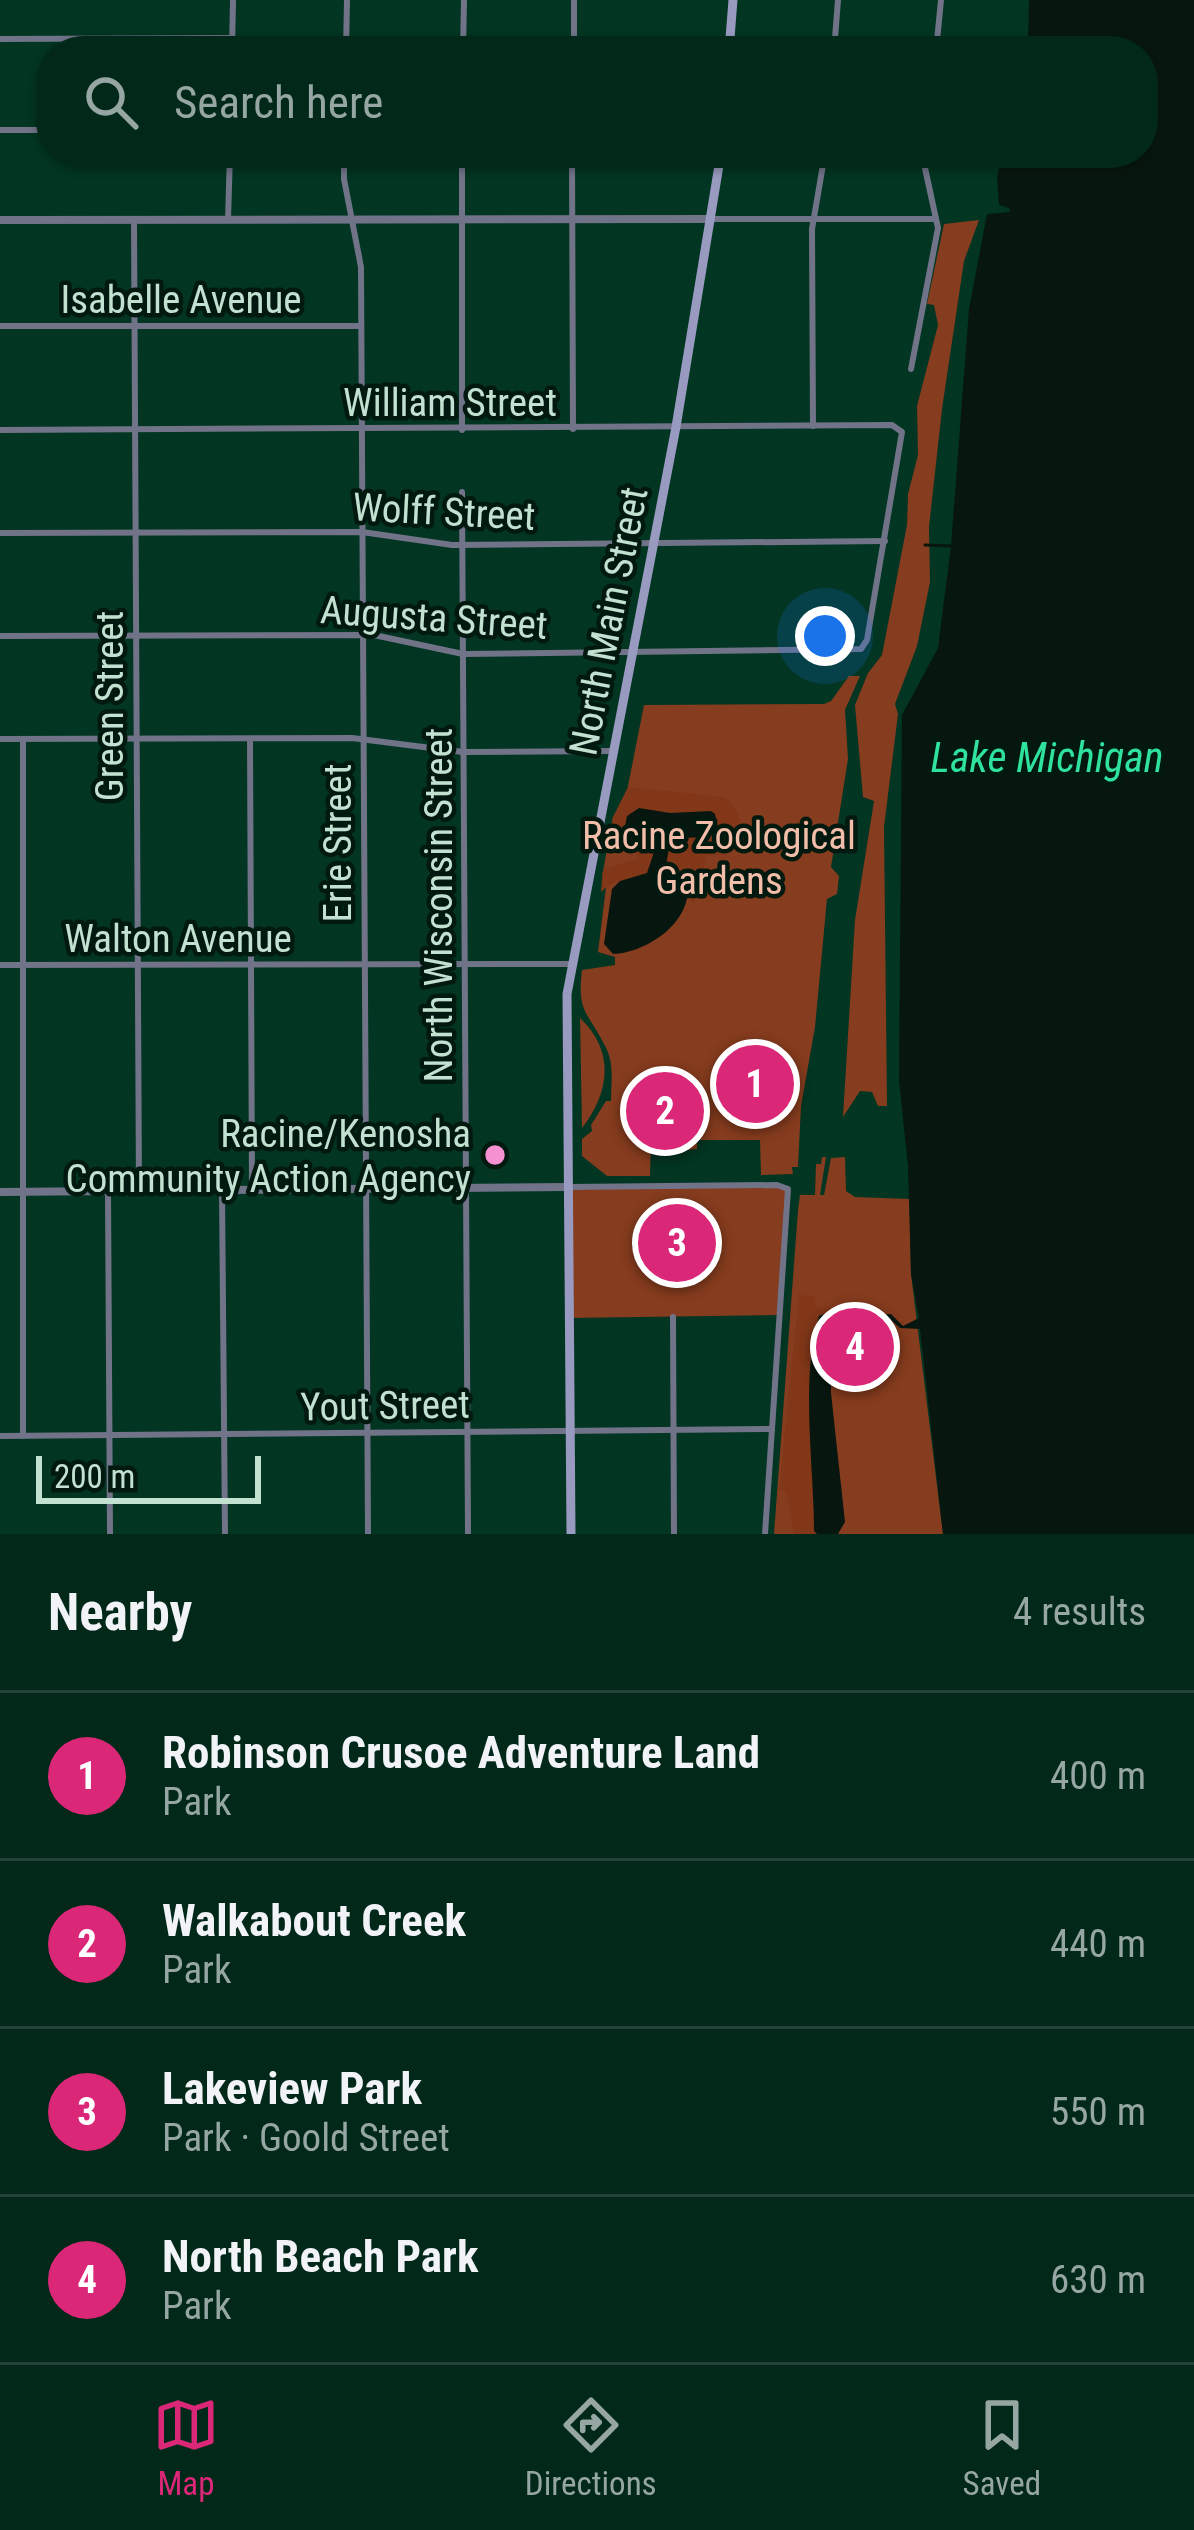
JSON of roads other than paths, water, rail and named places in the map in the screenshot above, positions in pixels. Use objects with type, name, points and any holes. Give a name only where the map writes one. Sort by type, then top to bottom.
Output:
[{"type":"main road","points":[[730,36],[734,0]]},
{"type":"main road","name":"North Main Street","points":[[571,1534],[566,1009],[676,428],[719,168]]},
{"type":"street","points":[[232,36],[233,0]]},
{"type":"street","points":[[346,0],[346,36]]},
{"type":"street","points":[[464,0],[464,36]]},
{"type":"street","points":[[574,0],[574,36]]},
{"type":"street","points":[[835,36],[838,0]]},
{"type":"street","points":[[937,36],[941,0]]},
{"type":"street","points":[[0,39],[36,39]]},
{"type":"street","points":[[0,130],[36,130]]},
{"type":"street","points":[[228,220],[230,168]]},
{"type":"street","name":"Erie Street","points":[[344,168],[361,267],[368,1534]]},
{"type":"street","points":[[462,168],[462,430]]},
{"type":"street","points":[[572,168],[573,429]]},
{"type":"street","points":[[813,427],[814,219],[822,168]]},
{"type":"street","points":[[911,369],[938,228],[925,168]]},
{"type":"street","points":[[0,220],[936,219]]},
{"type":"street","name":"Green Street","points":[[134,220],[139,1191]]},
{"type":"street","name":"Isabelle Avenue","points":[[0,326],[362,326]]},
{"type":"street","name":"William Street","points":[[0,430],[899,428],[902,434],[885,541]]},
{"type":"street","name":"North Wisconsin Street","points":[[462,492],[468,1534]]},
{"type":"street","name":"Wolff Street","points":[[0,533],[362,532],[462,545],[885,541]]},
{"type":"street","name":"Augusta Street","points":[[0,636],[363,635],[463,654],[864,648],[885,541]]},
{"type":"street","points":[[0,739],[363,739],[464,752],[613,752]]},
{"type":"street","points":[[23,739],[23,1436]]},
{"type":"street","points":[[250,739],[252,1190]]},
{"type":"street","name":"Walton Avenue","points":[[0,965],[572,964]]},
{"type":"street","points":[[0,1192],[786,1187],[765,1534]]},
{"type":"street","points":[[223,1190],[225,1534]]},
{"type":"street","points":[[108,1191],[110,1534]]},
{"type":"street","points":[[673,1317],[674,1534]]},
{"type":"street","name":"Yout Street","points":[[0,1436],[772,1429]]},
{"type":"water","name":"Lake Michigan","points":[[1029,0],[1194,0],[1194,1534],[943,1534],[920,1329],[900,1328],[890,1319],[831,1336],[831,1393],[845,1522],[838,1534],[817,1534],[809,1394],[819,1316],[830,1312],[837,1316],[891,1314],[903,1326],[919,1318],[911,1274],[899,1079],[902,715],[938,648],[951,546],[969,309],[987,214],[1010,212],[999,205],[999,168],[1158,168],[1158,36],[1028,36]]},
{"type":"water","points":[[639,808],[670,813],[711,811],[718,828],[710,837],[679,838],[670,843],[666,865],[687,883],[687,897],[676,922],[640,948],[613,954],[604,944],[612,889],[620,881],[647,873],[654,852],[652,843],[631,835],[625,826],[627,816]]},
{"type":"waterway","points":[[925,545],[951,546]]},
{"type":"place","name":"Robinson Crusoe Adventure Land","points":[[755,1084]]},
{"type":"place","name":"Walkabout Creek","points":[[665,1111]]},
{"type":"place","name":"Racine/Kenosha Community Action Agency","points":[[495,1155]]},
{"type":"place","name":"Lakeview Park","points":[[677,1243]]},
{"type":"place","name":"North Beach Park","points":[[855,1347]]},
{"type":"park label","name":"Racine Zoological Gardens","points":[[719,858]]}]
